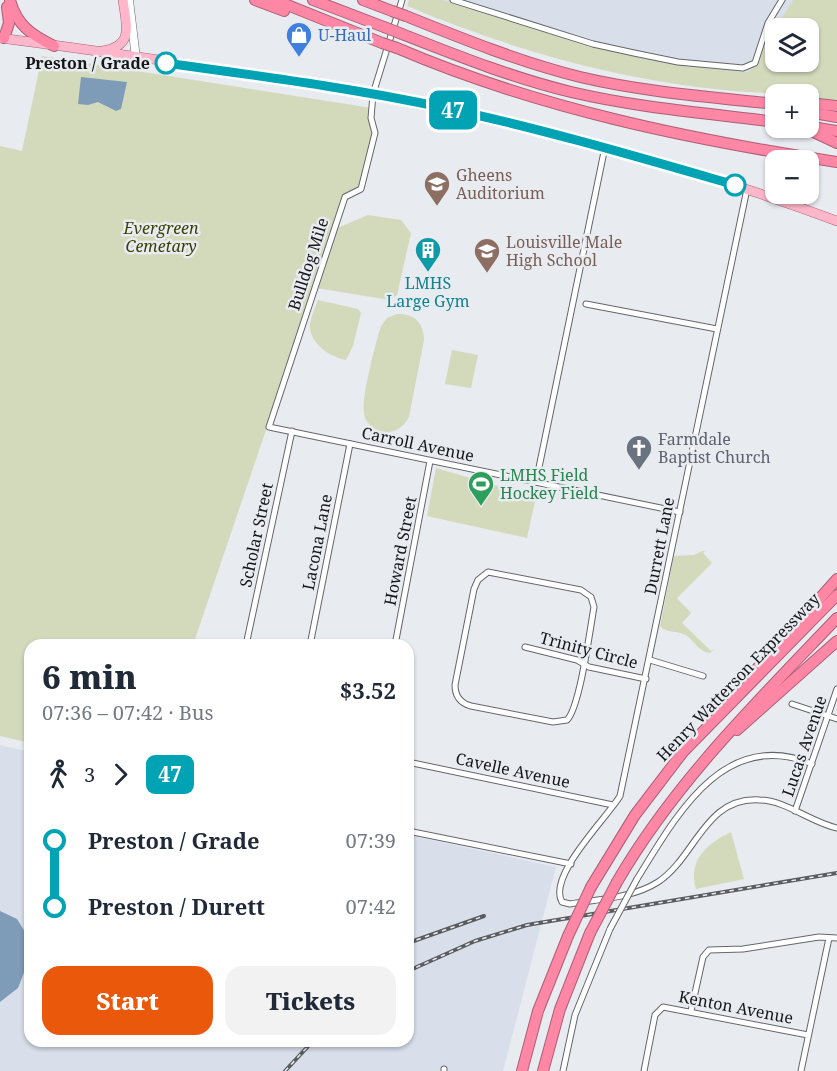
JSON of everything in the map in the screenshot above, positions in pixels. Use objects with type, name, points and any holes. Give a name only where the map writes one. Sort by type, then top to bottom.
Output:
[{"type":"highway","points":[[2,38],[9,23],[6,0]]},
{"type":"highway","points":[[10,0],[19,23],[34,36],[54,46]]},
{"type":"highway","points":[[255,0],[306,19],[315,17]]},
{"type":"highway","points":[[275,0],[492,85],[593,115],[837,162]]},
{"type":"highway","points":[[313,0],[501,72],[572,92],[658,108],[765,121]]},
{"type":"highway","points":[[363,0],[493,50],[580,77],[632,87],[765,104]]},
{"type":"highway","points":[[386,0],[392,11]]},
{"type":"highway","points":[[819,104],[837,106]]},
{"type":"highway","points":[[819,114],[837,117]]},
{"type":"highway","points":[[819,129],[837,131]]},
{"type":"highway","points":[[819,133],[837,143]]},
{"type":"highway","points":[[739,694],[746,681],[837,579]]},
{"type":"highway","name":"Henry Watterson Expressway","points":[[522,1071],[541,1004],[568,936],[591,886],[648,797],[683,752],[837,595]]},
{"type":"highway","name":"Henry Watterson Expressway","points":[[543,1071],[560,1009],[590,933],[617,882],[659,816],[718,745],[837,618]]},
{"type":"highway","points":[[718,745],[751,720],[837,641]]},
{"type":"main road","points":[[95,52],[114,49],[125,40],[127,30],[123,0]]},
{"type":"main road","points":[[129,0],[136,58]]},
{"type":"main road","points":[[2,38],[374,94],[498,120],[605,147],[747,189],[837,221]]},
{"type":"street","points":[[374,94],[402,0]]},
{"type":"street","points":[[453,0],[593,44],[678,62],[743,69],[755,63],[768,23],[782,0]]},
{"type":"street","name":"Bulldog Mile","points":[[292,431],[269,427],[345,196],[361,189],[375,133],[371,118],[374,94]]},
{"type":"street","points":[[536,482],[605,147]]},
{"type":"street","name":"Durrett Lane","points":[[747,189],[620,796],[570,864],[558,890],[562,902],[570,904],[633,893],[648,887],[678,863],[714,815],[732,804],[748,800],[766,800],[795,812]]},
{"type":"street","points":[[586,304],[717,329]]},
{"type":"street","name":"Carroll Avenue","points":[[292,431],[680,512]]},
{"type":"street","name":"Scholar Street","points":[[247,639],[292,431]]},
{"type":"street","name":"Lacona Lane","points":[[311,639],[350,444]]},
{"type":"street","name":"Howard Street","points":[[396,639],[430,461]]},
{"type":"street","points":[[488,572],[587,592],[594,607],[584,664],[573,711],[562,722],[471,706],[461,701],[457,696],[455,685],[478,580],[488,572]]},
{"type":"street","name":"Trinity Circle","points":[[525,647],[646,679]]},
{"type":"street","points":[[650,660],[703,676]]},
{"type":"street","name":"Lucas Avenue","points":[[795,812],[837,689]]},
{"type":"street","points":[[792,704],[837,719]]},
{"type":"street","points":[[563,1071],[575,1015],[610,929],[637,879],[694,797],[722,770],[745,759],[771,755],[812,764]]},
{"type":"street","name":"Cavelle Avenue","points":[[414,763],[613,805]]},
{"type":"street","points":[[795,812],[823,825],[837,828]]},
{"type":"street","points":[[414,832],[570,864]]},
{"type":"street","points":[[801,1071],[828,938]]},
{"type":"street","points":[[691,1011],[703,957],[709,950],[743,949],[837,938]]},
{"type":"street","name":"Kenton Avenue","points":[[644,1071],[654,1015],[658,1008],[691,1011],[808,1035]]},
{"type":"shaded area","points":[[419,0],[837,0],[837,85],[670,72]]},
{"type":"shaded area","points":[[0,745],[24,751],[24,1047],[414,1047],[414,836],[556,867],[503,1071],[0,1071]]},
{"type":"green space","points":[[409,0],[442,0],[604,49],[664,62],[742,72],[749,72],[765,47],[765,72],[819,72],[819,18],[782,18],[793,0],[837,0],[837,102],[819,100],[819,84],[765,84],[765,92],[756,92],[705,88],[604,70],[505,43],[407,6]]},
{"type":"green space","name":"Evergreen Cemetary","points":[[42,56],[372,108],[375,133],[361,189],[345,197],[195,639],[24,639],[24,742],[0,736],[0,146],[22,151]]},
{"type":"green space","points":[[368,215],[401,220],[411,233],[397,295],[390,300],[316,288],[335,229]]},
{"type":"green space","points":[[318,300],[358,309],[361,313],[353,346],[346,360],[324,350],[312,335],[310,322]]},
{"type":"green space","points":[[397,314],[408,315],[417,320],[424,334],[424,340],[409,417],[397,430],[383,432],[366,421],[365,395],[381,326],[387,318]]},
{"type":"green space","points":[[452,350],[478,355],[471,388],[445,384]]},
{"type":"green space","name":"LMHS Field Hockey Field","points":[[436,468],[536,497],[527,538],[427,516]]},
{"type":"green space","points":[[705,551],[703,553],[712,563],[677,598],[691,613],[682,623],[711,651],[715,649],[710,653],[700,649],[684,634],[666,630],[660,626],[674,556],[694,555]]},
{"type":"green space","points":[[731,832],[744,879],[696,889],[694,869],[697,861],[707,847]]},
{"type":"water","points":[[81,77],[127,82],[121,109],[116,111],[98,102],[88,105],[78,104]]},
{"type":"water","points":[[0,911],[17,919],[24,930],[24,972],[18,988],[0,1002]]},
{"type":"railway","points":[[414,968],[475,941],[527,925],[837,873]]},
{"type":"railway","points":[[414,941],[484,916]]},
{"type":"railway","points":[[285,1071],[307,1047]]},
{"type":"bus line","name":"47","points":[[166,63],[320,85],[446,108],[514,123],[647,158],[735,185]]},
{"type":"place","name":"U-Haul","points":[[299,58]]},
{"type":"place","name":"Preston / Grade","points":[[166,63]]},
{"type":"place","name":"Gheens Auditorium","points":[[437,207]]},
{"type":"place","name":"LMHS Large Gym","points":[[428,273]]},
{"type":"place","name":"Louisville Male High School","points":[[487,274]]},
{"type":"place","name":"Farmdale Baptist Church","points":[[639,471]]},
{"type":"place","name":"LMHS Field Hockey Field","points":[[481,507]]}]
